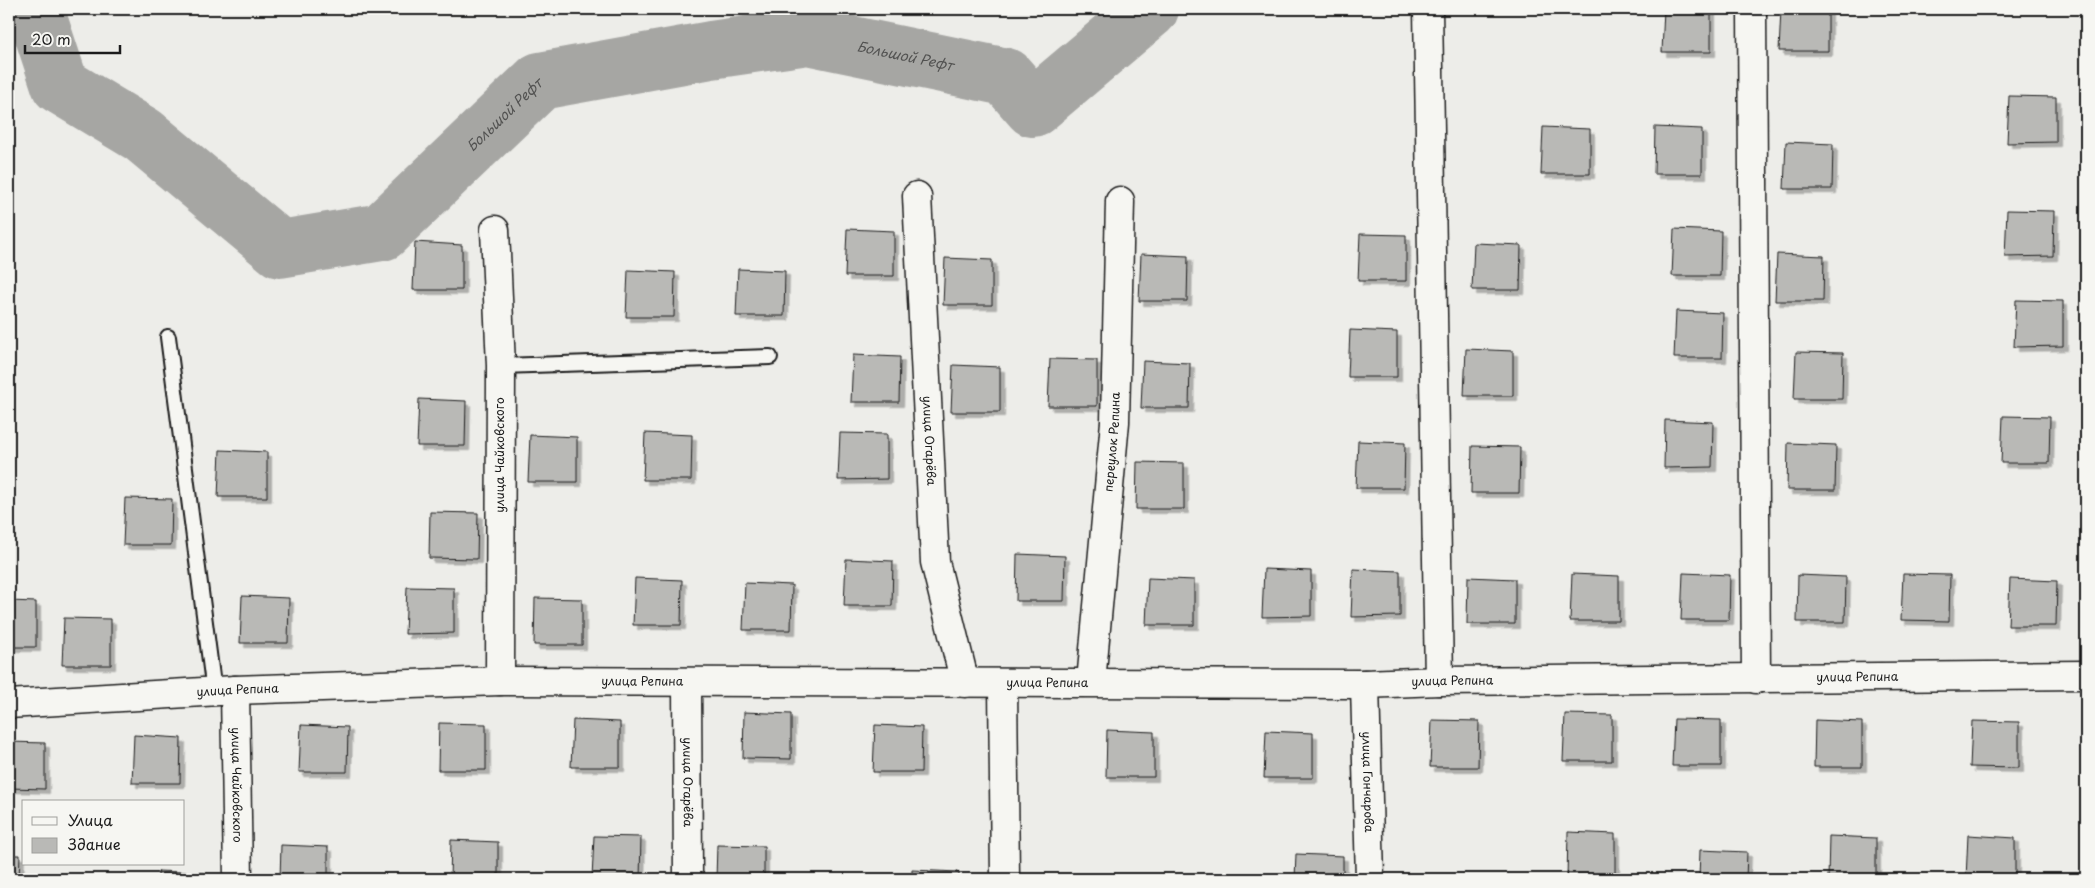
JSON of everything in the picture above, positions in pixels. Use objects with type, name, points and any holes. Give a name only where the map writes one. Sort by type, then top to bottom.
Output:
[{"type":"street","points":[[1428,9],[1439,681]]},
{"type":"street","points":[[1752,9],[1756,679]]},
{"type":"street","name":"улица Огарёва","points":[[917,196],[935,562],[965,683]]},
{"type":"street","name":"переулок Репина","points":[[1092,682],[1115,422],[1120,200]]},
{"type":"street","name":"улица Чайковского","points":[[496,230],[501,366],[500,681]]},
{"type":"street","name":"улица Репина","points":[[9,704],[224,691],[500,681],[965,683],[1003,685],[1092,682],[1365,684],[1439,681],[2086,674]]},
{"type":"street","name":"улица Огарёва","points":[[687,683],[688,879]]},
{"type":"street","name":"улица Гончарова","points":[[1365,684],[1370,879]]},
{"type":"street","points":[[1003,685],[1004,879]]},
{"type":"street","name":"улица Чайковского","points":[[224,691],[238,879]]},
{"type":"lane","points":[[168,337],[224,691]]},
{"type":"lane","points":[[501,366],[770,357]]},
{"type":"building","points":[[1664,9],[1711,9],[1711,52],[1662,52]]},
{"type":"building","points":[[1781,9],[1828,9],[1828,51],[1779,51]]},
{"type":"building","points":[[2009,96],[2056,97],[2056,142],[2007,143]]},
{"type":"building","points":[[1543,127],[1590,129],[1590,174],[1541,174]]},
{"type":"building","points":[[1655,127],[1702,129],[1702,174],[1654,174]]},
{"type":"building","points":[[1786,142],[1833,144],[1832,189],[1784,189]]},
{"type":"building","points":[[2007,210],[2054,211],[2053,256],[2005,257]]},
{"type":"building","points":[[847,229],[894,231],[894,276],[845,276]]},
{"type":"building","points":[[1674,229],[1721,231],[1720,276],[1672,276]]},
{"type":"building","points":[[1360,234],[1406,235],[1406,281],[1358,281]]},
{"type":"building","points":[[415,242],[462,245],[462,290],[413,290]]},
{"type":"building","points":[[1474,243],[1521,245],[1520,290],[1472,290]]},
{"type":"building","points":[[1141,254],[1188,256],[1187,301],[1139,301]]},
{"type":"building","points":[[1777,254],[1824,256],[1823,301],[1775,301]]},
{"type":"building","points":[[945,258],[992,260],[992,305],[943,305]]},
{"type":"building","points":[[738,269],[785,271],[784,316],[736,316]]},
{"type":"building","points":[[628,270],[675,272],[674,317],[626,317]]},
{"type":"building","points":[[2016,300],[2063,301],[2063,346],[2014,347]]},
{"type":"building","points":[[1676,311],[1723,313],[1722,358],[1674,358]]},
{"type":"building","points":[[1350,330],[1397,332],[1397,377],[1348,377]]},
{"type":"building","points":[[1466,349],[1513,351],[1513,396],[1464,396]]},
{"type":"building","points":[[1796,352],[1843,353],[1842,399],[1794,399]]},
{"type":"building","points":[[853,355],[900,357],[899,402],[851,402]]},
{"type":"building","points":[[1050,359],[1097,360],[1097,406],[1048,406]]},
{"type":"building","points":[[1143,361],[1190,363],[1189,408],[1141,408]]},
{"type":"building","points":[[953,365],[1000,367],[1000,412],[951,412]]},
{"type":"building","points":[[419,399],[466,401],[465,446],[417,446]]},
{"type":"building","points":[[2003,416],[2050,417],[2049,463],[2001,463]]},
{"type":"building","points":[[1665,420],[1713,422],[1712,467],[1664,468]]},
{"type":"building","points":[[645,433],[692,435],[691,480],[643,480]]},
{"type":"building","points":[[840,433],[887,434],[887,479],[838,480]]},
{"type":"building","points":[[530,435],[577,437],[577,482],[528,482]]},
{"type":"building","points":[[1358,441],[1405,443],[1404,488],[1356,488]]},
{"type":"building","points":[[1788,443],[1836,445],[1835,490],[1787,490]]},
{"type":"building","points":[[1472,446],[1520,447],[1519,493],[1471,493]]},
{"type":"building","points":[[220,450],[267,452],[267,497],[218,497]]},
{"type":"building","points":[[1137,462],[1184,463],[1184,509],[1136,509]]},
{"type":"building","points":[[125,498],[172,499],[171,545],[123,545]]},
{"type":"building","points":[[430,512],[478,513],[477,559],[429,558]]},
{"type":"building","points":[[1017,554],[1065,556],[1064,601],[1016,601]]},
{"type":"building","points":[[846,559],[893,561],[892,606],[844,606]]},
{"type":"building","points":[[1264,569],[1311,571],[1311,616],[1262,617]]},
{"type":"building","points":[[1353,569],[1400,571],[1400,616],[1351,617]]},
{"type":"building","points":[[1683,573],[1730,575],[1729,620],[1681,620]]},
{"type":"building","points":[[1572,574],[1619,576],[1619,621],[1570,621]]},
{"type":"building","points":[[1903,574],[1950,575],[1949,621],[1901,620]]},
{"type":"building","points":[[1798,575],[1846,577],[1845,622],[1797,622]]},
{"type":"building","points":[[1468,577],[1515,579],[1515,624],[1467,624]]},
{"type":"building","points":[[635,578],[682,580],[681,625],[633,625]]},
{"type":"building","points":[[1148,578],[1194,580],[1194,625],[1146,625]]},
{"type":"building","points":[[2010,579],[2057,581],[2056,626],[2008,626]]},
{"type":"building","points":[[745,583],[792,585],[791,630],[743,630]]},
{"type":"building","points":[[407,587],[454,588],[454,633],[405,634]]},
{"type":"building","points":[[242,596],[289,598],[288,643],[240,643]]},
{"type":"building","points":[[535,598],[582,599],[582,645],[534,645]]},
{"type":"building","points":[[9,601],[36,602],[36,647],[9,647]]},
{"type":"building","points":[[64,618],[111,619],[111,665],[62,665]]},
{"type":"building","points":[[744,712],[791,714],[791,759],[743,758]]},
{"type":"building","points":[[1565,714],[1612,715],[1612,761],[1563,761]]},
{"type":"building","points":[[1674,719],[1721,720],[1721,766],[1672,766]]},
{"type":"building","points":[[573,720],[620,722],[620,767],[571,767]]},
{"type":"building","points":[[1432,720],[1479,721],[1478,767],[1430,767]]},
{"type":"building","points":[[1815,720],[1862,722],[1862,767],[1814,767]]},
{"type":"building","points":[[1972,721],[2019,722],[2019,768],[1970,767]]},
{"type":"building","points":[[439,723],[486,724],[486,770],[438,770]]},
{"type":"building","points":[[301,725],[348,727],[347,772],[299,772]]},
{"type":"building","points":[[875,725],[922,727],[921,772],[873,772]]},
{"type":"building","points":[[1107,730],[1154,732],[1154,777],[1106,777]]},
{"type":"building","points":[[1266,731],[1313,733],[1313,778],[1264,778]]},
{"type":"building","points":[[134,735],[181,738],[180,783],[132,783]]},
{"type":"building","points":[[9,742],[45,743],[45,789],[9,788]]},
{"type":"building","points":[[1568,832],[1615,834],[1615,879],[1567,879]]},
{"type":"building","points":[[1968,835],[2015,838],[2015,879],[1966,879]]},
{"type":"building","points":[[594,836],[641,837],[640,879],[592,879]]},
{"type":"building","points":[[1829,836],[1876,838],[1876,879],[1828,879]]},
{"type":"building","points":[[451,840],[498,842],[498,879],[450,879]]},
{"type":"building","points":[[281,845],[328,847],[328,879],[280,879]]},
{"type":"building","points":[[717,845],[764,846],[764,879],[716,879]]},
{"type":"building","points":[[1700,850],[1747,852],[1746,879],[1699,879]]},
{"type":"building","points":[[1296,854],[1343,856],[1343,879],[1295,879]]},
{"type":"building","points":[[9,855],[20,855],[19,879],[9,879]]},
{"type":"building","points":[[912,870],[959,872],[959,879],[912,879]]},
{"type":"building","points":[[158,871],[205,873],[205,879],[158,879]]},
{"type":"waterway","name":"Большой Рефт","points":[[35,9],[60,85],[143,135],[280,249],[382,232],[540,81],[711,50],[808,36],[1006,77],[1033,108],[1150,9]]}]
